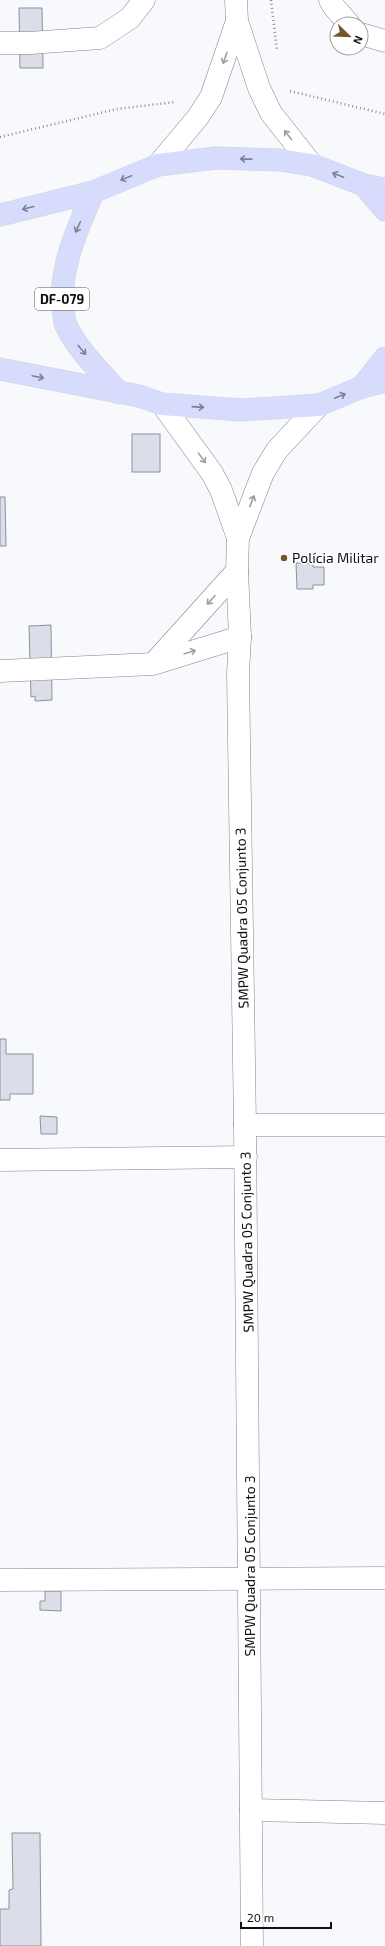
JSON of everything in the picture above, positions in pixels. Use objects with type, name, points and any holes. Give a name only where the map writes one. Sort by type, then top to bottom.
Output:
[{"type":"main road","points":[[0,215],[93,192],[158,165],[216,158],[280,160],[312,165],[375,187],[385,210]]},
{"type":"main road","name":"DF-079","points":[[93,192],[74,236],[64,276],[62,299],[65,322],[78,344],[119,393]]},
{"type":"main road","points":[[362,387],[385,358]]},
{"type":"main road","points":[[0,369],[139,396],[162,404],[241,410],[319,405],[362,387],[385,381]]},
{"type":"street","points":[[0,43],[30,43],[100,38],[130,18],[144,0]]},
{"type":"street","points":[[330,0],[342,16]]},
{"type":"street","points":[[237,11],[259,88],[271,113],[312,165]]},
{"type":"street","points":[[158,165],[198,117],[211,97],[237,11]]},
{"type":"street","points":[[369,36],[385,41]]},
{"type":"street","points":[[162,404],[212,473],[222,490],[238,538]]},
{"type":"street","points":[[238,538],[263,473],[277,450],[319,405]]},
{"type":"street","name":"SMPW Quadra 05 Conjunto 3","points":[[238,538],[237,571],[240,637],[238,673],[246,1157],[252,1946]]},
{"type":"street","points":[[153,664],[237,571]]},
{"type":"street","points":[[0,671],[153,664],[240,637]]},
{"type":"street","points":[[245,1125],[385,1126]]},
{"type":"street","points":[[0,1160],[246,1157]]},
{"type":"street","points":[[0,1580],[385,1578]]},
{"type":"street","points":[[251,1810],[385,1813]]},
{"type":"path","points":[[271,0],[277,52]]},
{"type":"path","points":[[259,88],[282,90],[385,114]]},
{"type":"path","points":[[0,137],[117,109],[211,97]]},
{"type":"building","points":[[19,8],[42,8],[43,68],[20,68]]},
{"type":"building","points":[[132,434],[160,434],[160,472],[132,472]]},
{"type":"building","points":[[0,497],[5,497],[6,546],[0,546]]},
{"type":"building","points":[[296,563],[313,564],[313,567],[324,567],[324,585],[313,585],[313,589],[297,589]]},
{"type":"building","points":[[51,625],[52,700],[35,701],[35,696],[31,697],[29,626]]},
{"type":"building","points":[[0,1039],[6,1039],[6,1054],[33,1054],[33,1094],[10,1094],[10,1100],[0,1100]]},
{"type":"building","points":[[40,1116],[57,1117],[57,1134],[41,1134]]},
{"type":"building","points":[[45,1591],[61,1591],[61,1611],[40,1610],[40,1601],[45,1601]]},
{"type":"building","points":[[12,1833],[40,1833],[41,1946],[0,1946],[0,1909],[9,1909],[9,1890],[13,1889]]},
{"type":"place","name":"Polícia Militar","points":[[284,558]]}]
